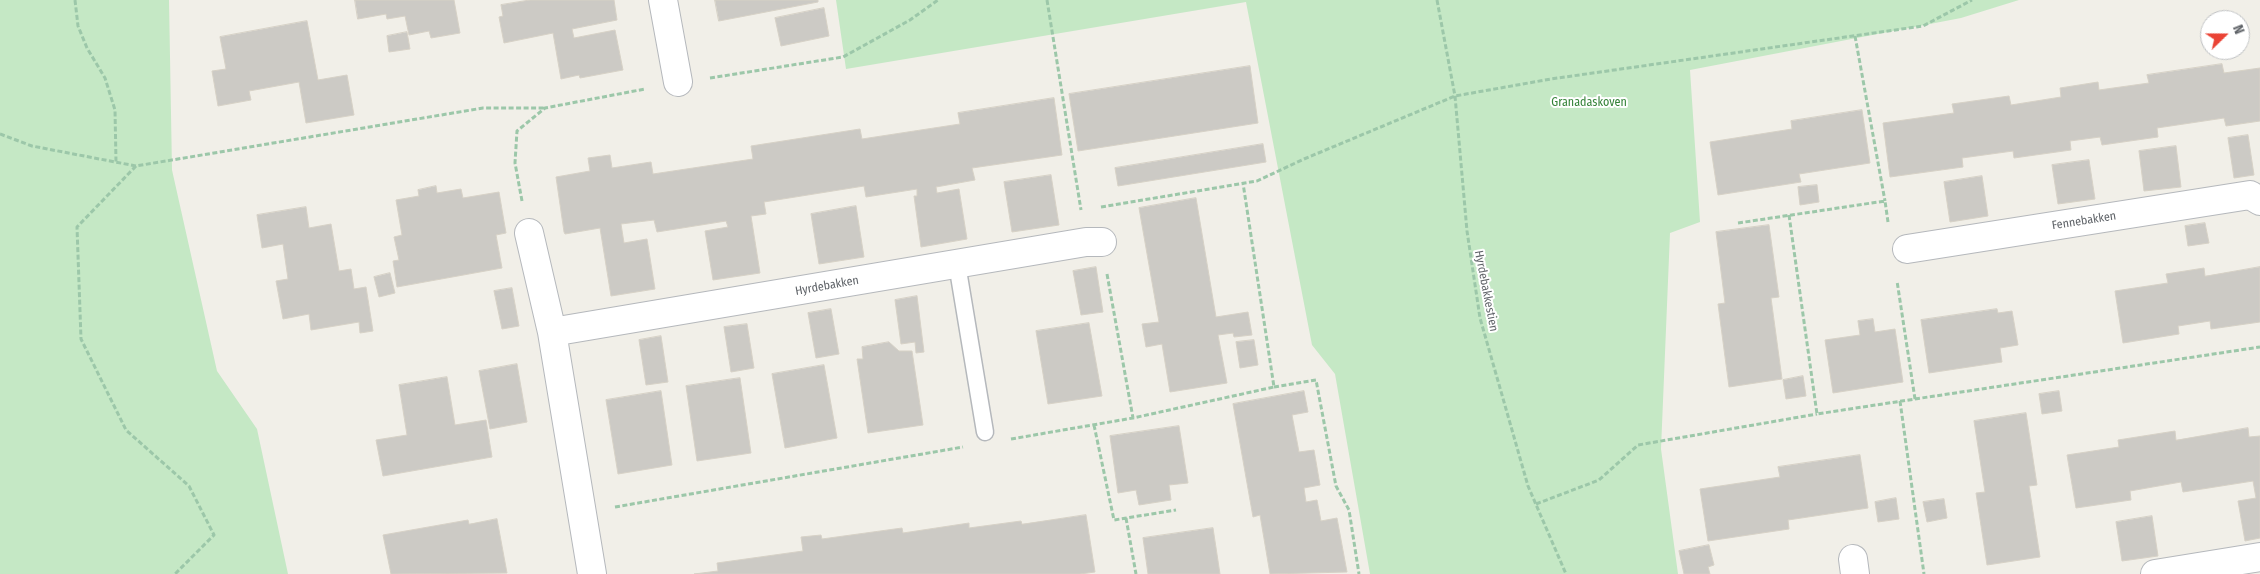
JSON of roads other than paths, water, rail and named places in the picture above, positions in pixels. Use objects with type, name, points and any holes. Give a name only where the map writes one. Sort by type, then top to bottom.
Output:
[{"type":"street","points":[[663,0],[678,82]]},
{"type":"street","name":"Fennebakken","points":[[1900,250],[2250,195],[2260,202]]},
{"type":"street","points":[[528,233],[552,332],[592,574]]},
{"type":"street","name":"Hyrdebakken","points":[[552,332],[1086,242],[1102,242]]},
{"type":"street","points":[[2155,574],[2260,558]]},
{"type":"lane","points":[[957,264],[985,432]]},
{"type":"park label","name":"Granadaskoven","points":[[1589,103]]}]
